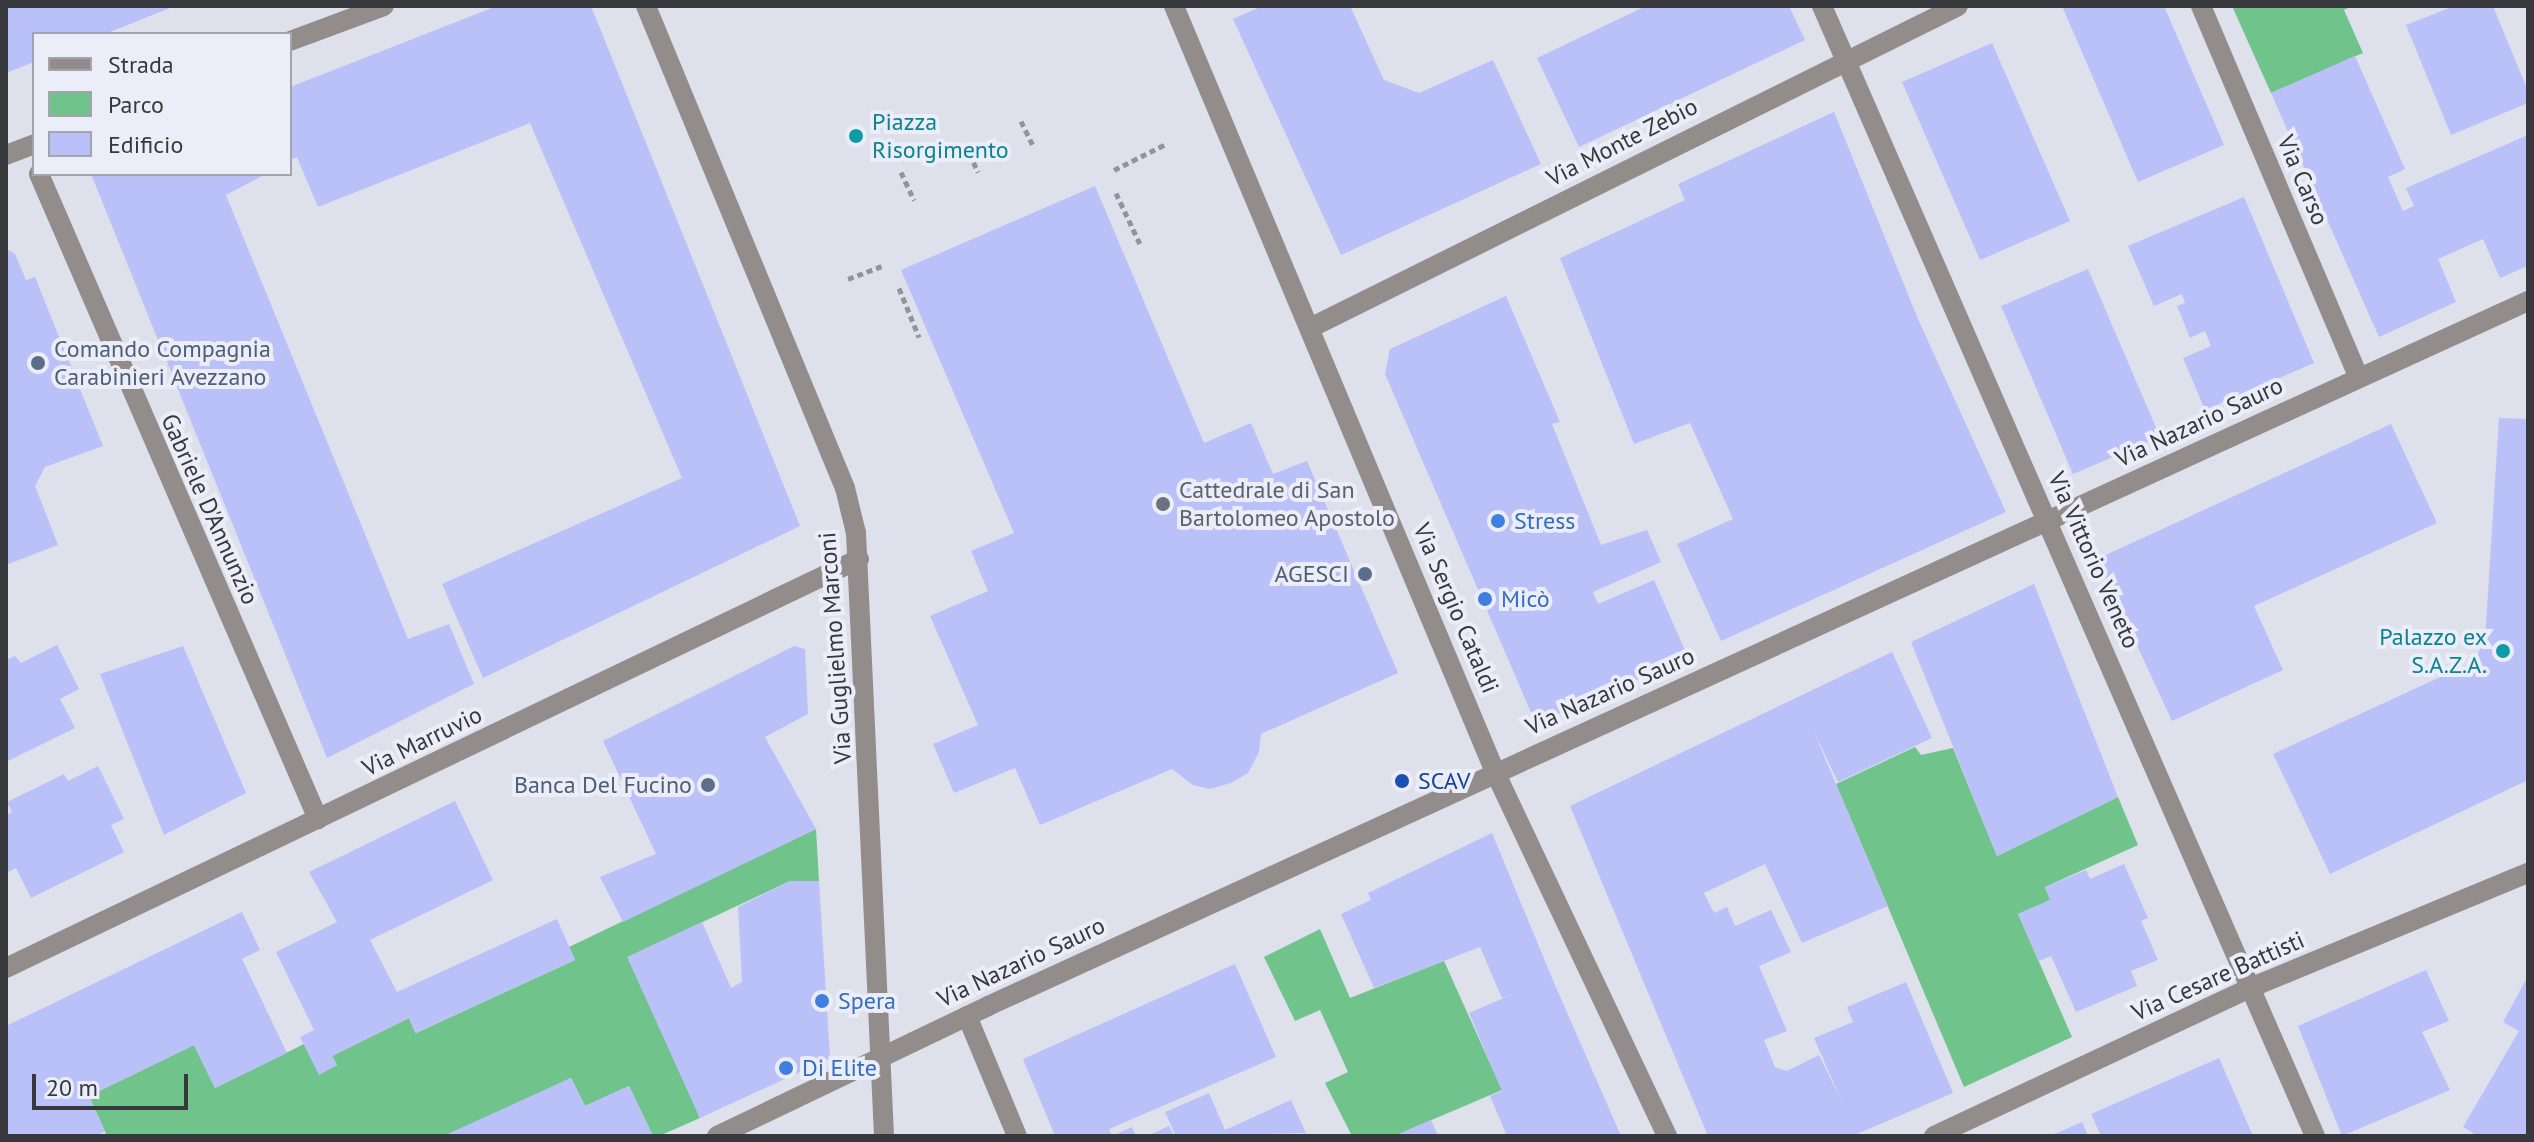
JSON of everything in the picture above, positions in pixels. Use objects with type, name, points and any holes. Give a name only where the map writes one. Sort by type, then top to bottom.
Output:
[{"type":"street","points":[[292,40],[384,6]]},
{"type":"street","name":"Via Guglielmo Marconi","points":[[646,6],[845,488],[859,559],[884,1136]]},
{"type":"street","name":"Via Sergio Cataldi","points":[[1174,6],[1312,327],[1495,772],[1667,1136]]},
{"type":"street","name":"Via Vittorio Veneto","points":[[1822,6],[2315,1136]]},
{"type":"street","name":"Via Monte Zebio","points":[[1312,327],[1843,60],[1958,6]]},
{"type":"street","name":"Via Carso","points":[[2201,6],[2358,375]]},
{"type":"street","points":[[6,155],[32,150]]},
{"type":"street","name":"Gabriele D'Annunzio","points":[[40,176],[318,819]]},
{"type":"street","name":"Via Nazario Sauro","points":[[717,1136],[967,1016],[1495,772],[2048,522],[2358,375],[2528,301]]},
{"type":"street","name":"Via Marruvio","points":[[6,968],[859,559]]},
{"type":"street","name":"Via Cesare Battisti","points":[[1934,1136],[2250,988],[2528,873]]},
{"type":"street","points":[[967,1016],[1017,1136]]},
{"type":"path","points":[[1021,121],[1034,148]]},
{"type":"path","points":[[965,144],[978,172]]},
{"type":"path","points":[[1114,170],[1166,144]]},
{"type":"path","points":[[901,172],[914,200]]},
{"type":"path","points":[[1116,193],[1140,244]]},
{"type":"path","points":[[848,279],[882,266]]},
{"type":"path","points":[[899,288],[919,337]]},
{"type":"green space","points":[[2232,6],[2352,6],[2344,10],[2363,53],[2271,93]]},
{"type":"green space","points":[[1915,747],[1921,755],[1953,748],[1997,856],[2118,797],[2138,845],[2045,887],[2050,900],[2018,914],[2072,1037],[1964,1087],[1836,784]]},
{"type":"green space","points":[[816,829],[819,881],[790,881],[628,957],[700,1118],[659,1136],[653,1136],[629,1086],[585,1106],[571,1078],[446,1136],[107,1136],[89,1096],[194,1045],[215,1088],[304,1044],[319,1074],[337,1065],[332,1056],[409,1018],[416,1033],[575,960],[569,947]]},
{"type":"green space","points":[[1320,929],[1350,998],[1444,961],[1502,1090],[1394,1136],[1352,1136],[1325,1083],[1348,1072],[1320,1010],[1295,1021],[1264,957]]},
{"type":"building","points":[[6,6],[175,6],[110,32],[32,32],[32,63],[6,73]]},
{"type":"building","points":[[497,6],[591,6],[800,526],[483,678],[442,584],[682,478],[530,123],[318,207],[297,157],[292,159],[292,86]]},
{"type":"building","points":[[1262,6],[1350,6],[1384,80],[1419,93],[1493,60],[1541,164],[1341,255],[1233,19]]},
{"type":"building","points":[[1646,6],[1789,6],[1805,40],[1579,147],[1537,58]]},
{"type":"building","points":[[2062,6],[2164,6],[2224,145],[2138,182]]},
{"type":"building","points":[[2454,6],[2493,6],[2528,91],[2528,103],[2451,135],[2406,25]]},
{"type":"building","points":[[1992,43],[2070,221],[1980,260],[1902,82]]},
{"type":"building","points":[[2355,56],[2405,169],[2388,177],[2403,211],[2414,206],[2406,188],[2528,135],[2528,266],[2500,278],[2483,239],[2438,259],[2456,302],[2379,337],[2271,93]]},
{"type":"building","points":[[1834,112],[1918,319],[2006,512],[1721,641],[1677,544],[1733,519],[1690,423],[1634,444],[1560,258],[1685,200],[1678,184]]},
{"type":"building","points":[[92,176],[262,176],[226,195],[408,639],[449,624],[474,684],[327,758]]},
{"type":"building","name":"Cattedrale di San Bartolomeo Apostolo","points":[[1095,186],[1204,443],[1251,423],[1273,474],[1307,461],[1398,673],[1261,734],[1259,752],[1248,773],[1231,783],[1210,789],[1193,785],[1172,769],[1040,825],[1015,768],[954,793],[933,744],[978,725],[930,616],[988,591],[971,551],[1014,533],[901,270]]},
{"type":"building","points":[[2244,197],[2314,363],[2205,410],[2183,358],[2211,346],[2205,331],[2190,338],[2177,306],[2185,303],[2182,294],[2154,306],[2128,246]]},
{"type":"building","name":"Comando Compagnia Carabinieri Avezzano","points":[[6,249],[15,254],[26,280],[35,277],[103,446],[45,467],[35,486],[58,545],[6,565]]},
{"type":"building","points":[[2088,269],[2160,437],[2073,474],[2001,306]]},
{"type":"building","points":[[1506,296],[1560,422],[1552,424],[1601,545],[1647,530],[1661,562],[1593,592],[1598,604],[1654,580],[1688,657],[1536,724],[1385,374],[1390,349]]},
{"type":"building","name":"Palazzo ex S.A.Z.A.","points":[[2499,418],[2528,419],[2528,780],[2330,874],[2273,754],[2473,662],[2485,640]]},
{"type":"building","points":[[2391,424],[2437,523],[2254,606],[2283,670],[2172,721],[2097,559]]},
{"type":"building","points":[[2034,584],[2118,797],[1997,856],[1911,642]]},
{"type":"building","points":[[57,645],[79,689],[60,699],[75,728],[6,762],[6,660],[15,656],[21,663]]},
{"type":"building","points":[[183,646],[246,793],[164,835],[100,674]]},
{"type":"building","name":"Banca Del Fucino","points":[[794,646],[805,649],[808,714],[765,737],[816,829],[623,922],[600,877],[656,854],[603,741]]},
{"type":"building","points":[[1892,652],[1932,738],[1838,782],[1813,730],[1888,906],[1802,943],[1765,864],[1704,893],[1714,913],[1727,907],[1735,926],[1771,910],[1791,952],[1759,966],[1787,1031],[1764,1040],[1775,1067],[1787,1071],[1819,1055],[1842,1102],[1814,1038],[1853,1022],[1847,1007],[1906,982],[1953,1093],[1852,1136],[1708,1136],[1570,806]]},
{"type":"building","points":[[98,766],[124,819],[111,825],[124,852],[31,898],[16,868],[6,873],[6,815],[12,812],[7,802],[64,774],[68,781]]},
{"type":"building","points":[[455,801],[493,880],[370,940],[397,992],[557,919],[575,960],[415,1033],[409,1018],[332,1056],[337,1065],[319,1075],[300,1037],[314,1030],[276,952],[337,922],[309,872]]},
{"type":"building","points":[[1492,833],[1621,1136],[1507,1136],[1490,1096],[1502,1091],[1469,1013],[1513,994],[1502,998],[1480,947],[1374,988],[1341,914],[1371,900],[1368,893]]},
{"type":"building","points":[[2124,864],[2148,918],[2141,921],[2158,960],[2131,971],[2137,986],[2076,1012],[2051,956],[2039,961],[2018,914],[2050,900],[2045,887],[2086,870],[2090,879]]},
{"type":"building","points":[[790,881],[819,881],[830,1058],[700,1118],[627,957],[702,922],[731,988],[742,982],[738,907]]},
{"type":"building","points":[[242,912],[260,950],[242,959],[287,1053],[215,1088],[194,1045],[89,1096],[105,1131],[96,1136],[6,1136],[6,1026]]},
{"type":"building","points":[[1235,964],[1276,1057],[1109,1129],[1112,1136],[1055,1136],[1023,1059]]},
{"type":"building","points":[[2426,970],[2449,1021],[2422,1032],[2450,1090],[2342,1136],[2298,1026]]},
{"type":"building","points":[[2528,976],[2528,1136],[2478,1136],[2463,1127],[2519,1031],[2503,1022]]},
{"type":"building","points":[[2219,1058],[2253,1136],[2101,1136],[2091,1114]]},
{"type":"building","points":[[571,1078],[585,1106],[629,1086],[653,1136],[443,1136]]},
{"type":"building","points":[[1209,1093],[1225,1130],[1291,1100],[1306,1133],[1176,1136],[1165,1112]]},
{"type":"building","points":[[1431,1120],[1438,1136],[1394,1136]]},
{"type":"building","points":[[2082,1122],[2088,1136],[2050,1136]]},
{"type":"building","points":[[1169,1126],[1174,1136],[1147,1136]]},
{"type":"building","points":[[1132,1127],[1136,1136],[1112,1136]]},
{"type":"place","name":"Piazza Risorgimento","points":[[856,136]]},
{"type":"place","name":"Comando Compagnia Carabinieri Avezzano","points":[[38,363]]},
{"type":"place","name":"Cattedrale di San Bartolomeo Apostolo","points":[[1163,504]]},
{"type":"place","name":"Stress","points":[[1498,521]]},
{"type":"place","name":"AGESCI","points":[[1365,574]]},
{"type":"place","name":"Micò","points":[[1485,599]]},
{"type":"place","name":"Palazzo ex S.A.Z.A.","points":[[2503,651]]},
{"type":"place","name":"SCAV","points":[[1402,781]]},
{"type":"place","name":"Banca Del Fucino","points":[[708,785]]},
{"type":"place","name":"Spera","points":[[822,1001]]},
{"type":"place","name":"Di Elite","points":[[786,1068]]}]
